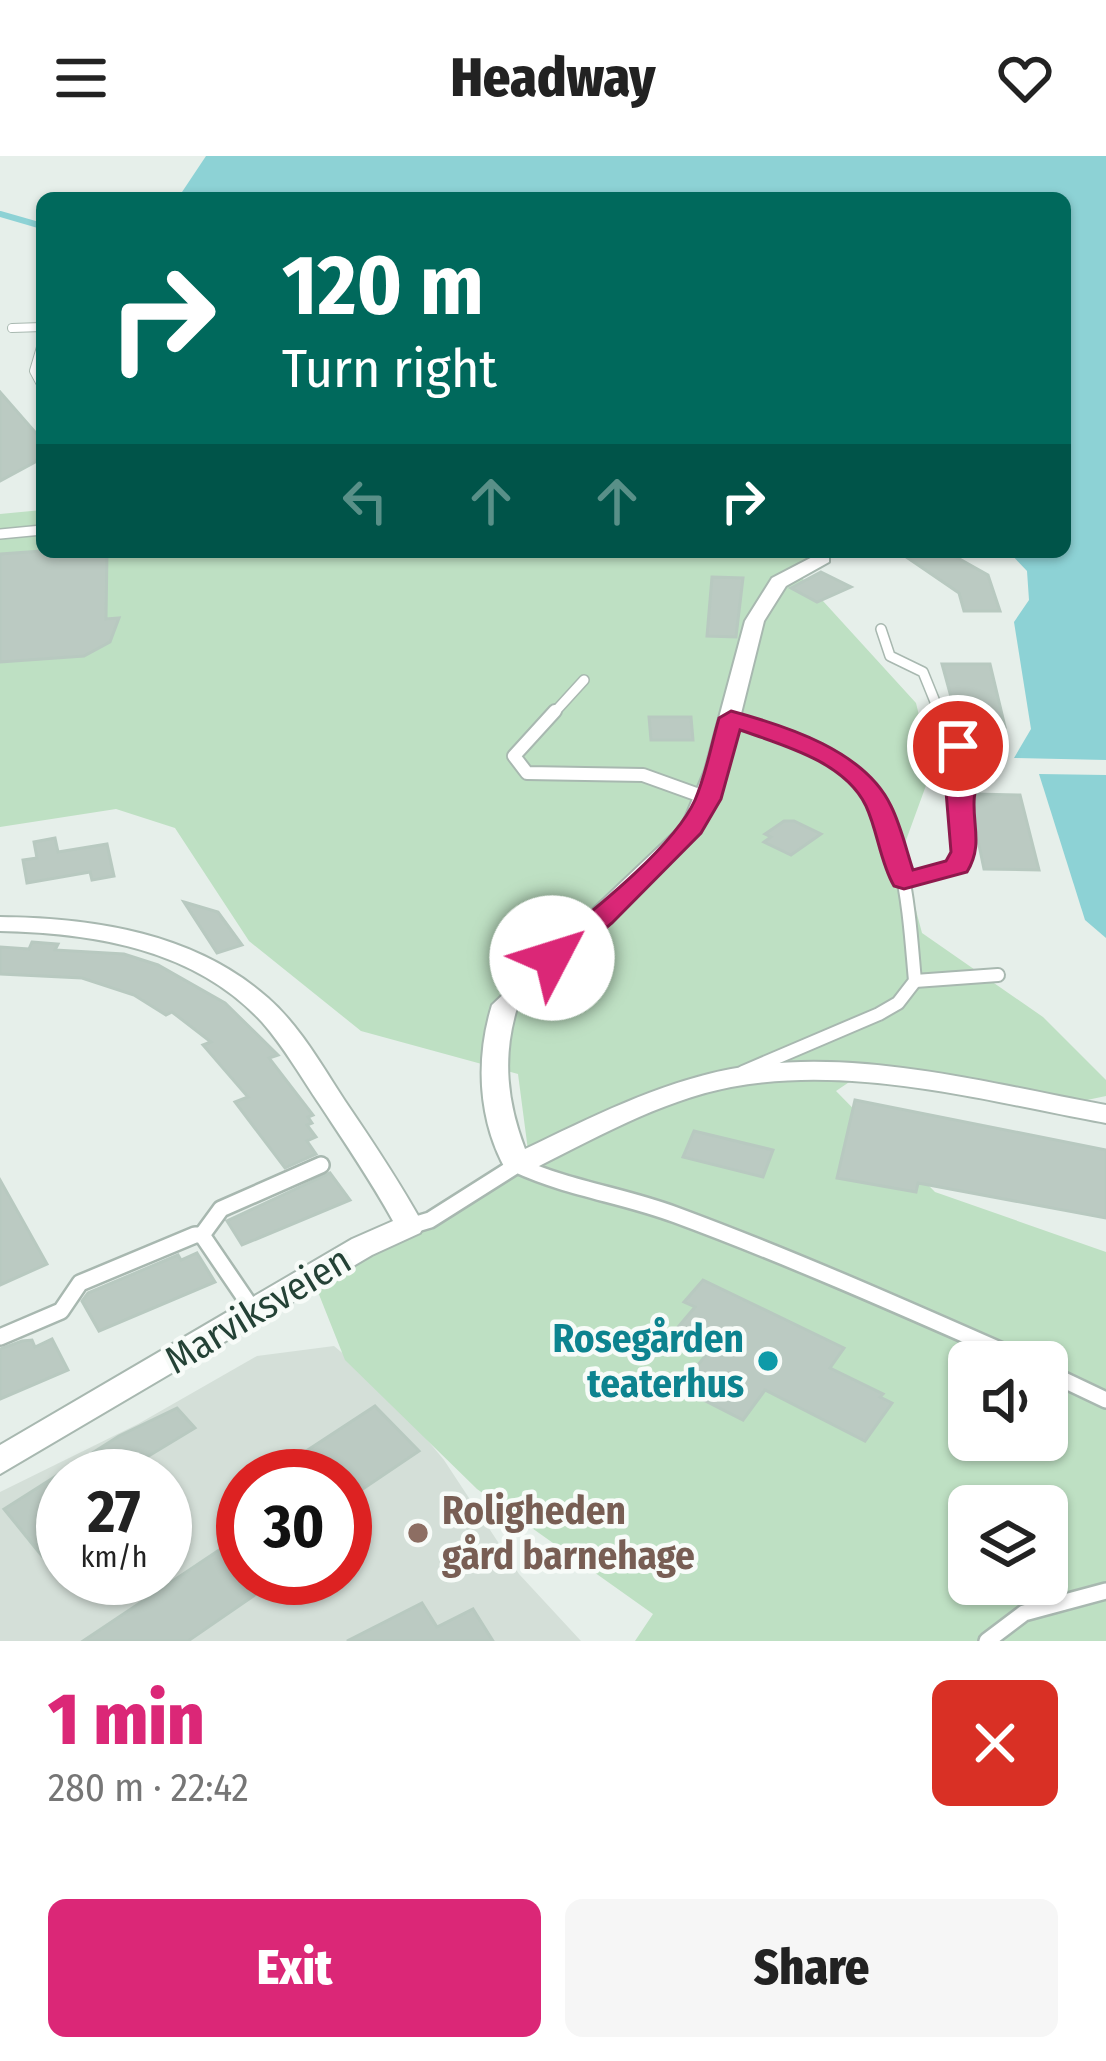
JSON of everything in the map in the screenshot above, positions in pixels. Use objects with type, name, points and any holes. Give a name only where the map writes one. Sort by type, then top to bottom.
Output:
[{"type":"street","points":[[823,558],[792,572],[768,595],[742,664],[708,799],[692,828],[505,1005],[493,1036],[492,1063],[504,1136],[517,1165],[620,1117],[731,1078],[819,1073],[1106,1114]]},
{"type":"street","points":[[0,924],[73,926],[117,935],[198,961],[232,981],[262,1006],[309,1064],[410,1226]]},
{"type":"street","name":"Marviksveien","points":[[0,1461],[362,1247],[410,1226]]},
{"type":"lane","points":[[15,328],[36,327]]},
{"type":"lane","points":[[0,534],[36,531]]},
{"type":"lane","points":[[881,629],[890,656],[923,672],[944,724],[971,768],[958,791],[964,852],[957,866],[904,880]]},
{"type":"lane","points":[[584,680],[514,756],[527,773],[631,773],[674,782],[708,799]]},
{"type":"lane","points":[[731,718],[802,744],[857,775],[878,804],[904,880],[915,981],[898,1003],[731,1078]]},
{"type":"lane","points":[[915,981],[998,975]]},
{"type":"lane","points":[[0,1337],[61,1311],[80,1283],[202,1235],[220,1209],[322,1165]]},
{"type":"lane","points":[[517,1165],[563,1186],[660,1209],[781,1254],[979,1341]]},
{"type":"lane","name":"Marviksveien","points":[[410,1226],[430,1220],[517,1165]]},
{"type":"lane","points":[[202,1235],[254,1311]]},
{"type":"lane","points":[[1068,1382],[1106,1400]]},
{"type":"lane","points":[[987,1641],[996,1626],[1106,1591]]},
{"type":"shaded area","name":"Roligheden gård barnehage","points":[[334,1346],[384,1388],[444,1460],[519,1574],[581,1641],[0,1641],[0,1492],[36,1474],[36,1605],[192,1605],[192,1449],[87,1449],[257,1356]]},
{"type":"green space","points":[[36,511],[36,558],[807,558],[802,578],[916,703],[932,769],[901,854],[922,933],[1043,1017],[1106,1080],[1106,1096],[1054,1107],[867,1070],[836,1091],[935,1192],[1106,1252],[1106,1641],[635,1641],[653,1614],[477,1489],[345,1360],[316,1287],[529,1158],[518,1074],[361,1031],[249,941],[175,828],[116,809],[0,827],[0,514]]},
{"type":"water","points":[[206,156],[1106,156],[1106,760],[1014,758],[1031,729],[1014,622],[1029,600],[1027,571],[1015,558],[1071,558],[1071,192],[182,192]]},
{"type":"water","points":[[1039,774],[1106,775],[1106,938],[1085,920]]},
{"type":"building","points":[[0,392],[36,433],[36,461],[0,481]]},
{"type":"building","points":[[36,551],[36,558],[107,558],[106,619],[119,618],[110,642],[84,656],[0,662],[0,554]]},
{"type":"building","points":[[908,558],[958,558],[988,575],[1000,611],[964,611],[959,593]]},
{"type":"building","points":[[821,572],[851,587],[817,602],[791,588]]},
{"type":"building","points":[[712,577],[743,578],[736,637],[707,636]]},
{"type":"building","points":[[942,664],[990,664],[1005,727],[959,726]]},
{"type":"building","points":[[649,717],[691,717],[693,740],[651,740]]},
{"type":"building","points":[[975,794],[1020,795],[1039,870],[984,869],[974,821]]},
{"type":"building","points":[[784,821],[821,834],[791,855],[764,842],[771,837],[765,834]]},
{"type":"building","points":[[55,838],[58,852],[107,844],[114,876],[92,880],[90,872],[27,883],[23,860],[37,858],[34,842]]},
{"type":"building","points":[[184,902],[218,912],[242,945],[217,953]]},
{"type":"building","points":[[32,942],[58,944],[55,950],[124,954],[158,965],[225,1003],[278,1055],[269,1058],[313,1115],[307,1125],[316,1137],[307,1141],[316,1154],[285,1168],[235,1102],[248,1097],[203,1045],[211,1042],[172,1012],[166,1015],[134,995],[82,978],[0,974],[0,947],[29,949]]},
{"type":"building","points":[[855,1100],[1106,1150],[1106,1218],[918,1183],[916,1192],[837,1178]]},
{"type":"building","points":[[694,1131],[773,1150],[763,1177],[683,1157]]},
{"type":"building","points":[[330,1173],[350,1200],[242,1245],[227,1221]]},
{"type":"building","points":[[0,1180],[47,1264],[0,1285]]},
{"type":"building","points":[[197,1253],[215,1282],[99,1331],[82,1301],[88,1293],[178,1255],[181,1260]]},
{"type":"building","name":"Rosegården teaterhus","points":[[703,1280],[844,1348],[830,1368],[892,1403],[865,1441],[765,1390],[743,1420],[680,1388],[709,1351],[673,1333],[695,1307],[684,1302]]},
{"type":"building","points":[[52,1339],[68,1370],[0,1399],[0,1349],[32,1340],[35,1347]]},
{"type":"building","points":[[375,1406],[419,1451],[372,1483],[372,1449],[309,1449]]},
{"type":"building","points":[[177,1408],[195,1428],[160,1449],[99,1449]]},
{"type":"building","points":[[36,1489],[36,1549],[4,1509]]},
{"type":"building","points":[[216,1552],[216,1605],[240,1605],[188,1641],[83,1641],[137,1605],[192,1605],[192,1568]]},
{"type":"building","points":[[422,1603],[437,1627],[473,1609],[493,1641],[347,1641]]},
{"type":"waterway","points":[[0,214],[36,224]]},
{"type":"place","name":"Rosegården teaterhus","points":[[768,1361]]},
{"type":"place","name":"Roligheden gård barnehage","points":[[418,1533]]},
{"type":"route","points":[[552,958],[602,917],[692,828],[708,799],[731,718],[802,744],[857,775],[878,804],[904,880],[957,866],[964,852],[958,791],[971,768],[958,746]]}]
